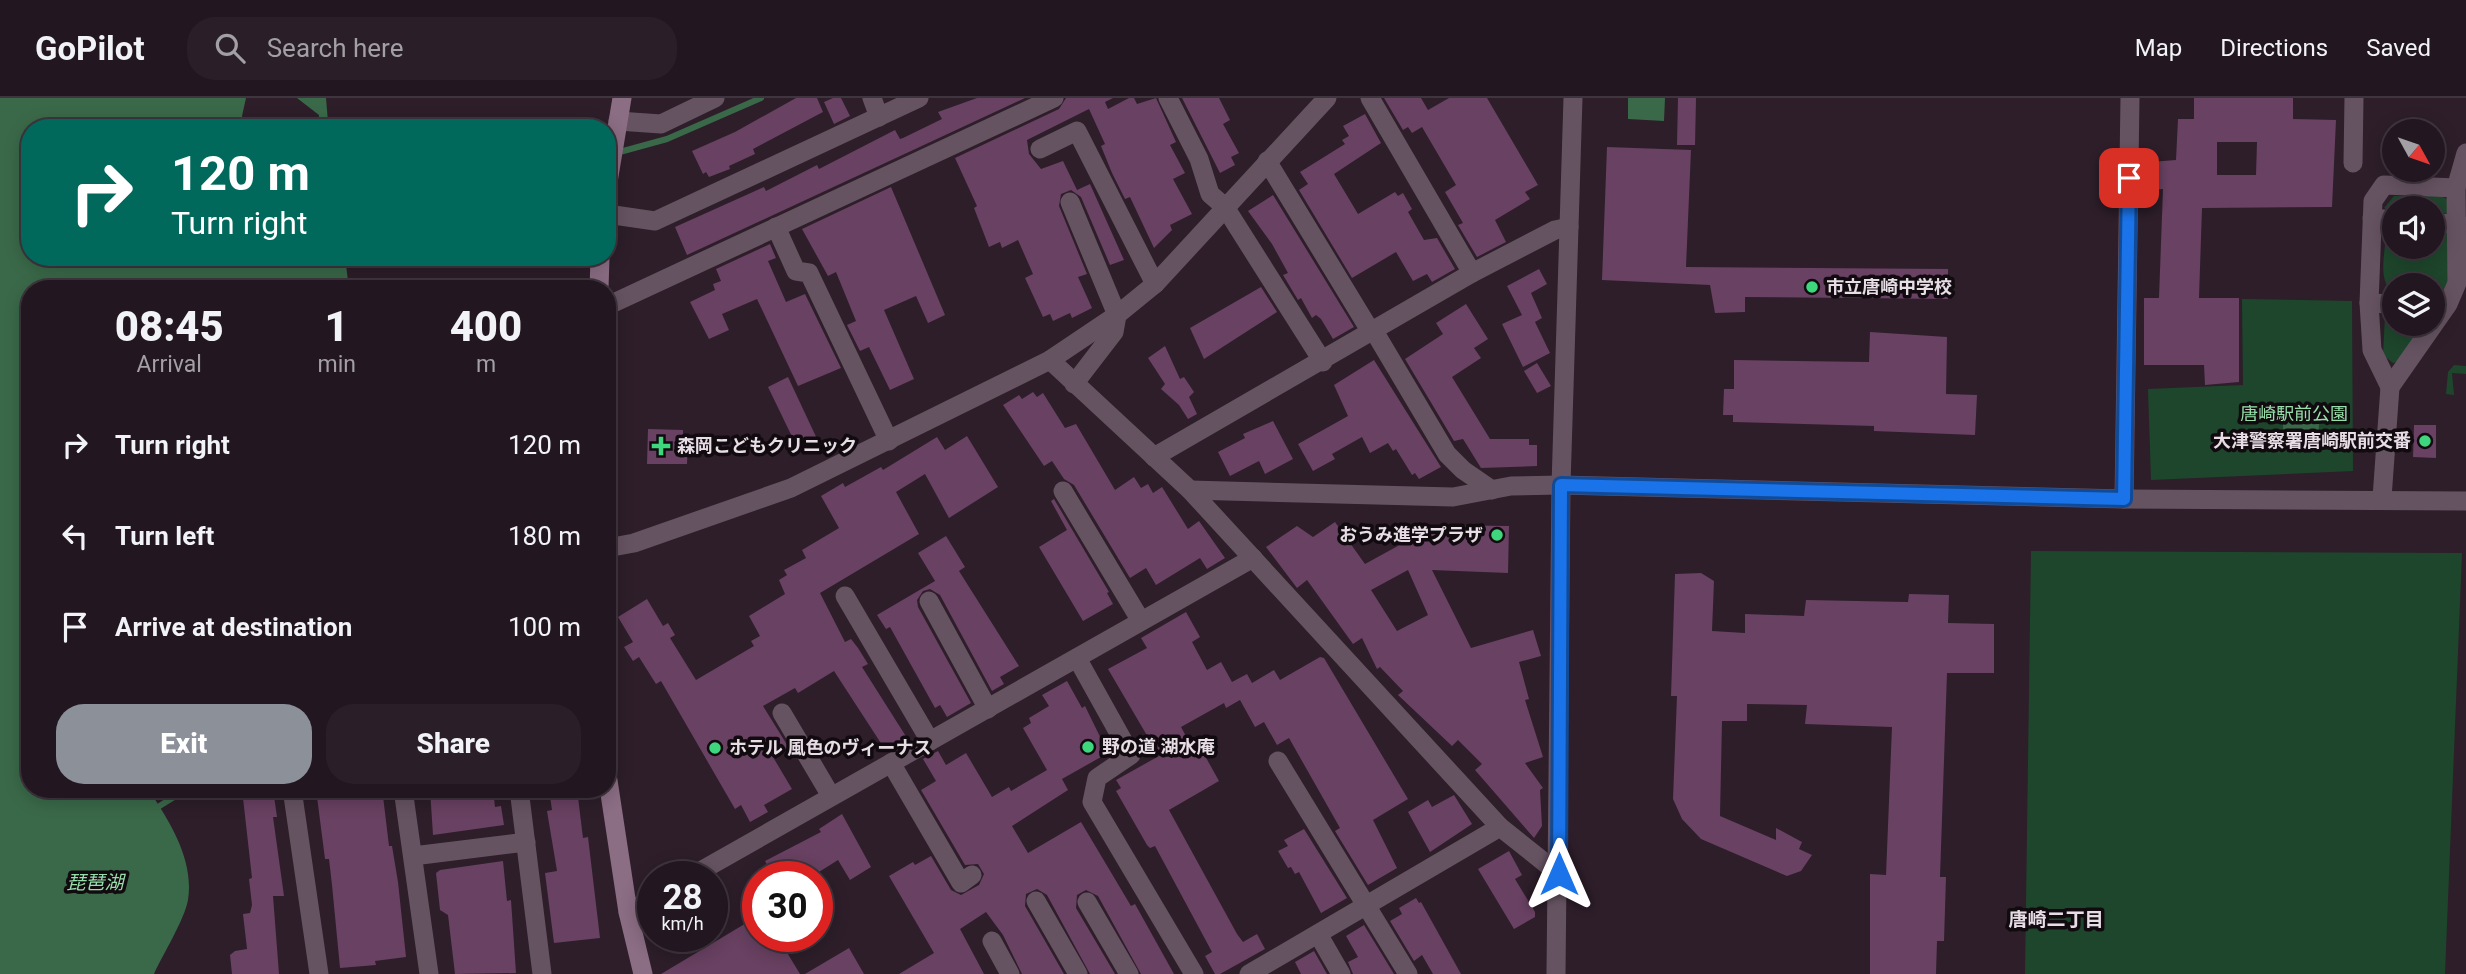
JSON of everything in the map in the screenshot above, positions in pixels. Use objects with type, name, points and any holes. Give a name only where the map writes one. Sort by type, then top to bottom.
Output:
[{"type":"main road","points":[[616,130],[622,98]]},
{"type":"main road","points":[[611,798],[628,912],[643,974]]},
{"type":"street","points":[[616,130],[661,124],[716,98]]},
{"type":"street","points":[[872,98],[880,117]]},
{"type":"street","points":[[616,215],[655,221],[919,98]]},
{"type":"street","points":[[616,302],[1054,98]]},
{"type":"street","points":[[1168,98],[1199,159],[1210,194],[1225,207],[1323,362]]},
{"type":"street","points":[[616,546],[634,543],[791,488],[1049,360],[1117,315],[1155,284],[1327,98]]},
{"type":"street","points":[[1370,98],[1472,273]]},
{"type":"street","points":[[1556,974],[1561,485],[1573,98]]},
{"type":"street","points":[[2124,499],[2130,98]]},
{"type":"street","points":[[2353,163],[2354,98]]},
{"type":"street","points":[[1040,149],[1077,131],[1155,284]]},
{"type":"street","points":[[2445,298],[2457,283],[2459,225],[2456,188],[2466,153]]},
{"type":"street","points":[[1267,161],[1447,454],[1463,470],[1492,490]]},
{"type":"street","points":[[2390,387],[2372,351],[2369,303],[2373,201],[2384,185],[2456,188]]},
{"type":"street","points":[[1070,202],[1117,315],[1114,332],[1074,384]]},
{"type":"street","points":[[2372,218],[2382,219]]},
{"type":"street","points":[[2445,224],[2459,225]]},
{"type":"street","points":[[776,227],[796,271],[809,273],[890,441]]},
{"type":"street","points":[[1154,457],[1323,362],[1472,273],[1555,230],[1569,227]]},
{"type":"street","points":[[2369,303],[2382,304]]},
{"type":"street","points":[[2382,498],[2390,387],[2421,336]]},
{"type":"street","points":[[1049,360],[1190,490],[1500,827],[1559,874]]},
{"type":"street","points":[[1190,490],[1453,497],[1492,490],[1561,485],[2124,499],[2382,498],[2466,501]]},
{"type":"street","points":[[1063,491],[1141,621]]},
{"type":"street","points":[[718,861],[1253,558]]},
{"type":"street","points":[[845,596],[930,741]]},
{"type":"street","points":[[929,601],[988,709]]},
{"type":"street","points":[[1076,658],[1131,755],[1097,778],[1092,802],[1194,974]]},
{"type":"street","points":[[782,713],[831,796]]},
{"type":"street","points":[[1278,761],[1408,974]]},
{"type":"street","points":[[891,763],[961,883],[972,875]]},
{"type":"street","points":[[293,798],[319,974]]},
{"type":"street","points":[[404,798],[429,974],[423,974]]},
{"type":"street","points":[[520,798],[542,974]]},
{"type":"street","points":[[1250,974],[1500,827]]},
{"type":"street","points":[[413,856],[526,842]]},
{"type":"street","points":[[1035,901],[1078,974]]},
{"type":"street","points":[[1087,902],[1129,974]]},
{"type":"street","points":[[628,912],[637,907]]},
{"type":"street","points":[[1318,934],[1341,974]]},
{"type":"street","points":[[992,942],[1010,974]]},
{"type":"green space","points":[[2445,198],[2452,201],[2452,214],[2445,214]]},
{"type":"green space","points":[[2445,233],[2452,233],[2450,289],[2445,292],[2445,273],[2384,273],[2384,259],[2445,259]]},
{"type":"green space","name":"唐崎駅前公園","points":[[2242,299],[2352,301],[2353,471],[2151,480],[2148,389],[2243,385]]},
{"type":"green space","points":[[2384,336],[2418,336],[2404,360],[2393,363],[2383,355]]},
{"type":"green space","points":[[2454,365],[2466,366],[2466,374],[2452,373],[2454,395],[2446,394],[2448,372]]},
{"type":"green space","points":[[2031,551],[2462,553],[2445,974],[2025,974]]},
{"type":"water","name":"琵琶湖","points":[[0,98],[246,98],[243,119],[21,119],[21,266],[346,266],[348,280],[21,280],[21,798],[154,798],[180,844],[189,886],[182,918],[154,974],[0,974]]},
{"type":"water","points":[[297,98],[326,98],[328,119]]},
{"type":"water","points":[[1628,98],[1665,98],[1664,121],[1628,119]]},
{"type":"water","points":[[2301,408],[2314,413],[2319,426],[2314,439],[2301,444],[2288,439],[2283,426],[2288,413]]},
{"type":"building","points":[[796,98],[817,98],[823,112],[753,149],[755,154],[729,166],[730,169],[709,177],[706,172],[703,174],[692,151],[735,132]]},
{"type":"building","points":[[841,98],[850,116],[834,124],[824,102]]},
{"type":"building","points":[[977,98],[1025,98],[687,255],[675,227],[764,187],[766,191],[817,165],[819,169],[895,130],[900,139],[903,138],[942,119],[938,112]]},
{"type":"building","points":[[1066,98],[1113,98],[1105,102],[1108,109],[1129,98],[1134,98],[1137,104],[1156,98],[1176,142],[1170,145],[1185,173],[1173,179],[1192,214],[1170,225],[1172,230],[1154,248],[1130,197],[1125,199],[1112,173],[1101,146],[1105,144],[1089,109],[1027,140],[1029,154],[1041,169],[1063,161],[1077,190],[1090,184],[1124,260],[1110,265],[1081,197],[1071,190],[1061,194],[1059,206],[1087,274],[1078,277],[1092,308],[1072,318],[1070,313],[1053,321],[1050,314],[1043,317],[1025,278],[1033,274],[1018,240],[1002,248],[1000,242],[989,247],[974,208],[977,206],[955,158],[1059,109]]},
{"type":"building","points":[[1182,98],[1219,98],[1230,120],[1223,124],[1239,153],[1231,157],[1235,165],[1220,173]]},
{"type":"building","points":[[1384,98],[1421,98],[1428,110],[1449,98],[1487,98],[1538,185],[1525,192],[1530,199],[1495,220],[1506,242],[1477,257],[1458,225],[1463,223],[1445,192],[1456,185],[1422,127],[1412,133],[1408,127],[1403,130]]},
{"type":"building","points":[[1678,98],[1696,98],[1695,145],[1677,145]]},
{"type":"building","points":[[2194,98],[2293,98],[2293,119],[2336,120],[2332,207],[2202,208],[2199,298],[2239,298],[2239,382],[2205,385],[2204,365],[2144,365],[2144,298],[2159,298],[2163,189],[2152,190],[2151,162],[2176,160],[2178,119],[2194,119]],"holes":[[[2217,142],[2257,142],[2256,175],[2217,175]]]},
{"type":"building","points":[[1365,114],[1381,143],[1334,174],[1358,214],[1395,192],[1398,196],[1403,193],[1412,209],[1408,212],[1424,240],[1437,238],[1455,269],[1432,282],[1427,274],[1413,281],[1396,252],[1352,278],[1299,190],[1308,184],[1300,172],[1345,144],[1342,140],[1349,136],[1343,126]]},
{"type":"building","points":[[1607,147],[1691,150],[1686,267],[1948,269],[1948,299],[1745,297],[1745,312],[1715,313],[1710,285],[1602,280]]},
{"type":"building","points":[[891,187],[945,315],[928,323],[916,296],[884,310],[914,379],[890,390],[869,347],[860,351],[847,325],[856,321],[836,272],[828,276],[802,229]]},
{"type":"building","points":[[1273,195],[1354,327],[1333,339],[1321,319],[1316,315],[1312,318],[1301,298],[1298,300],[1283,275],[1288,273],[1272,244],[1248,211]]},
{"type":"building","points":[[770,244],[776,258],[768,261],[786,302],[805,294],[841,368],[798,386],[757,299],[722,314],[729,330],[709,339],[690,302],[715,290],[713,284],[721,281],[716,269]]},
{"type":"building","points":[[1539,269],[1547,284],[1531,293],[1542,318],[1535,322],[1550,353],[1523,367],[1502,324],[1522,315],[1507,286]]},
{"type":"building","points":[[1261,287],[1277,312],[1204,359],[1190,328]]},
{"type":"building","points":[[1466,304],[1488,339],[1474,348],[1481,358],[1452,377],[1490,439],[1529,439],[1529,445],[1537,445],[1537,466],[1481,468],[1463,439],[1454,441],[1405,359],[1443,334],[1436,323]]},
{"type":"building","points":[[1870,332],[1947,337],[1946,394],[1977,395],[1975,435],[1874,431],[1874,426],[1733,422],[1733,415],[1723,415],[1724,389],[1734,389],[1734,360],[1869,362]]},
{"type":"building","points":[[1165,346],[1180,379],[1184,377],[1194,392],[1189,397],[1197,414],[1188,419],[1179,405],[1161,389],[1165,384],[1148,358]]},
{"type":"building","points":[[1374,360],[1441,467],[1419,479],[1415,473],[1412,475],[1396,449],[1393,451],[1388,443],[1370,453],[1362,437],[1332,454],[1335,459],[1313,471],[1298,444],[1348,416],[1334,385]]},
{"type":"building","points":[[1537,363],[1551,386],[1537,393],[1524,371]]},
{"type":"building","points":[[788,377],[818,441],[798,449],[768,387]]},
{"type":"building","points":[[1033,392],[1037,397],[1043,393],[1065,428],[1076,424],[1115,490],[1134,477],[1141,488],[1148,484],[1153,493],[1162,487],[1188,529],[1199,521],[1225,558],[1207,569],[1200,558],[1156,585],[1146,568],[1130,578],[1074,485],[1064,479],[1052,461],[1044,466],[1003,405],[1019,395],[1022,399]]},
{"type":"building","points":[[1273,421],[1293,459],[1265,474],[1259,461],[1230,476],[1218,452],[1245,438],[1243,434]]},
{"type":"building","name":"大津警察署唐崎駅前交番","points":[[2414,425],[2436,425],[2436,458],[2413,457]]},
{"type":"building","points":[[648,429],[683,430],[683,440],[688,440],[687,464],[647,464]]},
{"type":"building","points":[[967,436],[998,487],[949,518],[925,474],[896,492],[919,534],[820,593],[845,642],[851,639],[868,664],[862,667],[907,738],[886,751],[834,671],[798,693],[795,688],[763,706],[789,748],[773,757],[792,789],[764,805],[768,812],[750,822],[741,805],[735,809],[661,681],[656,684],[639,657],[633,661],[624,647],[633,642],[618,617],[647,599],[663,626],[668,623],[675,635],[670,638],[696,680],[754,646],[751,641],[760,636],[749,616],[785,594],[779,580],[787,575],[784,570],[806,558],[802,550],[839,528],[821,496],[843,483],[845,487],[881,467],[883,470],[937,437],[945,450]]},
{"type":"building","points":[[1054,499],[1109,592],[1107,593],[1113,604],[1083,621],[1039,547],[1067,530],[1051,501]]},
{"type":"building","points":[[1335,522],[1365,564],[1436,525],[1509,526],[1508,573],[1432,570],[1471,648],[1533,630],[1541,656],[1519,662],[1529,699],[1525,700],[1543,757],[1525,763],[1543,788],[1540,790],[1542,826],[1534,838],[1475,770],[1482,764],[1458,740],[1452,746],[1398,695],[1403,691],[1380,667],[1377,669],[1362,638],[1353,644],[1307,580],[1297,588],[1266,547],[1297,526],[1313,537]],"holes":[[[1408,570],[1428,615],[1397,631],[1371,590]]]},
{"type":"building","points":[[946,536],[965,567],[959,571],[1019,666],[1000,677],[1004,684],[992,691],[940,595],[930,589],[923,591],[917,600],[918,607],[971,703],[947,717],[940,705],[935,708],[890,627],[886,629],[877,615],[935,581],[918,553]]},
{"type":"building","points":[[1701,573],[1714,581],[1712,631],[1745,633],[1745,614],[1804,616],[1806,600],[1908,602],[1909,594],[1949,595],[1948,623],[1994,624],[1994,673],[1947,673],[1940,877],[1946,877],[1944,941],[1937,941],[1936,974],[1870,974],[1870,874],[1886,875],[1892,727],[1805,724],[1807,705],[1747,704],[1747,721],[1722,721],[1720,816],[1776,840],[1776,828],[1802,842],[1799,849],[1812,855],[1801,871],[1787,876],[1701,839],[1682,819],[1673,799],[1677,696],[1671,696],[1675,574]]},
{"type":"building","points":[[1186,612],[1200,637],[1192,642],[1207,670],[1221,662],[1232,682],[1247,674],[1252,683],[1274,670],[1280,680],[1320,657],[1324,658],[1408,799],[1373,820],[1397,868],[1368,885],[1335,831],[1340,828],[1289,738],[1277,745],[1264,722],[1255,727],[1240,700],[1226,708],[1224,703],[1181,727],[1198,758],[1204,754],[1219,781],[1169,810],[1237,934],[1243,942],[1257,934],[1265,949],[1220,974],[1215,974],[1205,956],[1212,952],[1155,846],[1150,848],[1147,845],[1116,791],[1121,788],[1116,780],[1159,756],[1108,669],[1147,648],[1141,638]]},
{"type":"building","points":[[1067,681],[1082,708],[1085,706],[1108,753],[1062,779],[1068,790],[1012,826],[1028,853],[1081,822],[1131,906],[1135,904],[1174,974],[1141,974],[1098,896],[1086,890],[1077,895],[1076,908],[1115,974],[1090,974],[1047,895],[1037,889],[1026,894],[1025,906],[1064,974],[1022,974],[1003,935],[986,912],[960,929],[984,974],[899,974],[934,953],[889,876],[913,862],[915,865],[931,856],[951,890],[961,895],[979,885],[984,874],[978,864],[965,865],[921,790],[936,781],[923,759],[938,751],[946,765],[966,753],[992,797],[1009,787],[1011,791],[1047,770],[1023,728],[1031,723],[1029,718],[1049,706],[1042,695]]},
{"type":"building","points":[[1454,795],[1472,824],[1430,852],[1408,812],[1428,800],[1432,807]]},
{"type":"building","points":[[243,798],[274,798],[277,817],[273,817],[284,896],[273,896],[279,974],[232,974],[230,955],[235,951],[247,949],[243,914],[250,913],[252,905],[249,879],[252,878]]},
{"type":"building","points":[[317,798],[383,798],[389,846],[392,846],[398,882],[406,957],[375,961],[376,965],[340,968],[329,859],[325,859]]},
{"type":"building","points":[[431,798],[494,798],[495,807],[501,806],[504,825],[433,835]]},
{"type":"building","points":[[550,798],[578,798],[583,838],[588,837],[600,938],[554,943],[545,873],[557,871],[547,811],[552,810]]},
{"type":"building","points":[[842,814],[871,867],[850,880],[838,860],[833,863],[833,861],[765,861],[821,832],[819,829]]},
{"type":"building","points":[[1304,829],[1347,898],[1321,913],[1299,872],[1295,874],[1291,867],[1288,868],[1278,851],[1288,846],[1284,840]]},
{"type":"building","points":[[1509,851],[1522,875],[1515,879],[1535,912],[1535,917],[1514,929],[1478,869]]},
{"type":"building","points":[[503,861],[507,901],[511,900],[516,973],[455,974],[448,915],[440,910],[436,873],[440,870]]},
{"type":"building","points":[[1416,898],[1421,902],[1461,974],[1433,974],[1422,955],[1414,961],[1390,921],[1402,914],[1399,908]]},
{"type":"building","points":[[1364,925],[1394,974],[1353,974],[1348,962],[1358,957],[1346,936]]},
{"type":"building","points":[[742,926],[742,952],[787,952],[800,974],[661,974],[698,952],[728,952],[728,934]]},
{"type":"building","points":[[849,948],[864,974],[805,974]]},
{"type":"building","points":[[1314,951],[1327,974],[1301,974],[1295,962]]},
{"type":"waterway","points":[[616,153],[667,139],[761,98]]},
{"type":"waterway","points":[[153,810],[172,798]]},
{"type":"place","name":"市立唐崎中学校","points":[[1812,287]]},
{"type":"place","name":"大津警察署唐崎駅前交番","points":[[2425,441]]},
{"type":"place","name":"森岡こどもクリニック","points":[[661,446]]},
{"type":"place","name":"おうみ進学プラザ","points":[[1497,535]]},
{"type":"place","name":"野の道 湖水庵","points":[[1088,747]]},
{"type":"place","name":"ホテル 風色のヴィーナス","points":[[715,748]]},
{"type":"district","name":"唐崎二丁目","points":[[2056,919]]},
{"type":"route","points":[[1559,874],[1561,485],[2124,499],[2129,178]]}]
